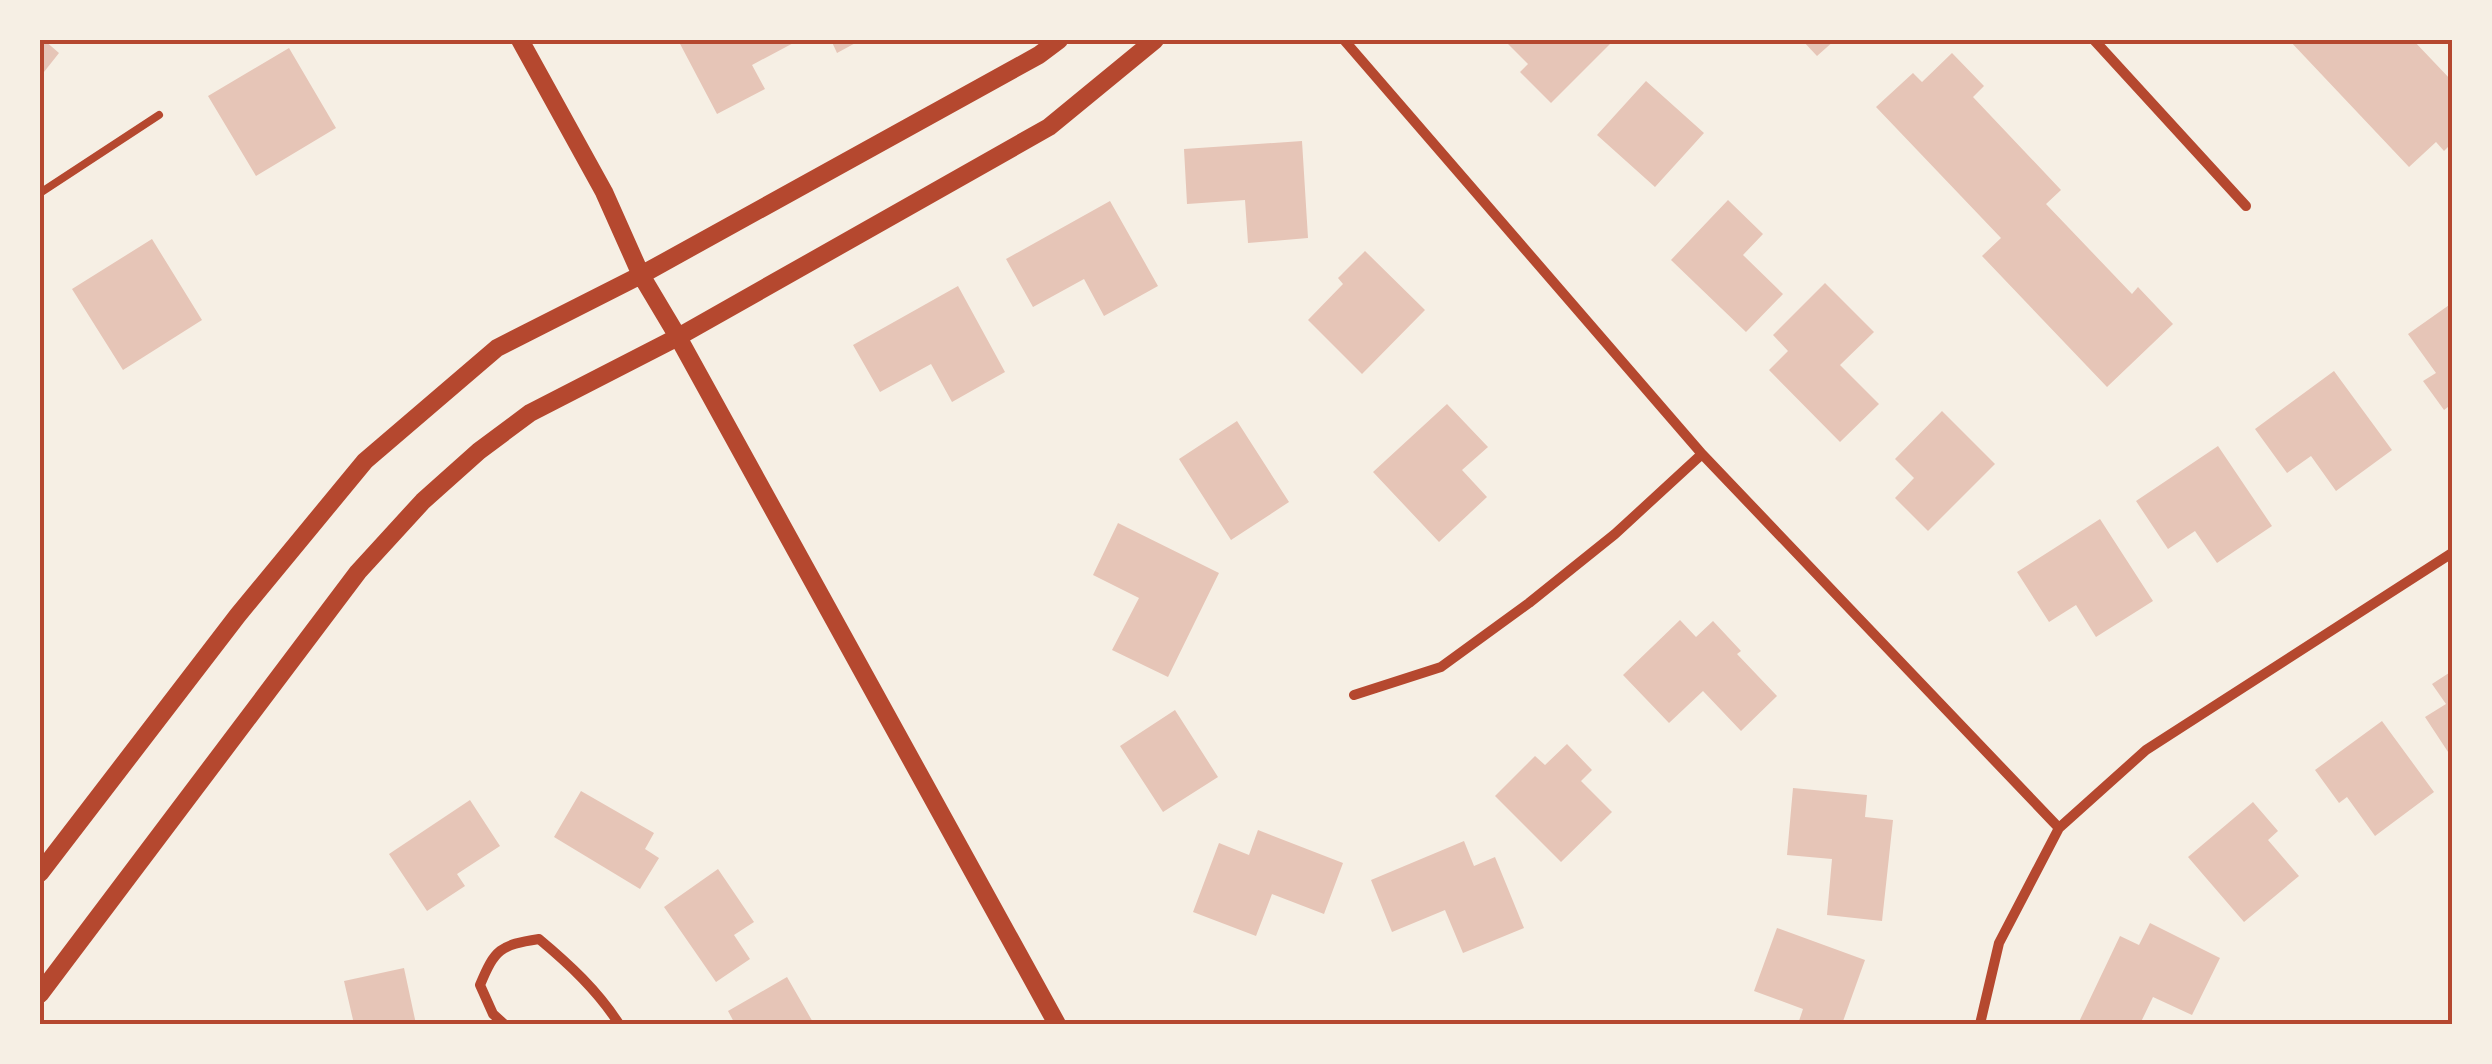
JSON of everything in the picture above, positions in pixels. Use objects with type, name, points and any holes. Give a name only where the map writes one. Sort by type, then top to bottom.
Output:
[{"type":"street","points":[[520,40],[604,192],[642,275],[1057,1024]]},
{"type":"street","points":[[40,873],[227,630],[365,461],[498,348],[642,275],[1059,40]]},
{"type":"street","points":[[40,994],[358,572],[423,501],[479,451],[530,413],[678,337],[1049,126],[1155,40]]},
{"type":"street","points":[[1344,40],[1702,454],[2059,828]]},
{"type":"street","points":[[2094,40],[2246,206]]},
{"type":"street","points":[[1354,695],[1442,667],[1615,534],[1702,454]]},
{"type":"street","points":[[1980,1024],[1999,944],[2059,828],[2146,750],[2452,554]]},
{"type":"street","points":[[504,1024],[493,1014],[480,985],[491,958],[513,943],[539,939],[568,963],[619,1024]]},
{"type":"lane","points":[[40,193],[159,115]]},
{"type":"building","points":[[40,40],[59,53],[40,77]]},
{"type":"building","points":[[678,40],[799,40],[752,65],[765,89],[717,114]]},
{"type":"building","points":[[831,40],[861,40],[837,53]]},
{"type":"building","points":[[1504,40],[1614,40],[1551,103],[1520,72],[1528,64]]},
{"type":"building","points":[[1802,40],[1835,40],[1817,56]]},
{"type":"building","points":[[2289,40],[2413,40],[2452,81],[2452,143],[2444,151],[2436,142],[2409,167]]},
{"type":"building","points":[[289,48],[336,128],[256,176],[208,96]]},
{"type":"building","points":[[1952,53],[1984,86],[1973,97],[2061,190],[2046,204],[2132,294],[2138,287],[2173,324],[2107,387],[1982,256],[2001,238],[1876,107],[1913,73],[1922,82]]},
{"type":"building","points":[[1646,81],[1704,133],[1655,187],[1597,135]]},
{"type":"building","points":[[1302,141],[1308,238],[1248,243],[1245,200],[1187,204],[1184,149]]},
{"type":"building","points":[[1728,200],[1763,234],[1743,255],[1783,294],[1746,332],[1671,260]]},
{"type":"building","points":[[1110,201],[1158,286],[1104,316],[1084,279],[1033,307],[1006,259]]},
{"type":"building","points":[[152,239],[202,320],[123,370],[72,289]]},
{"type":"building","points":[[1365,251],[1425,310],[1362,374],[1308,320],[1343,284],[1338,278]]},
{"type":"building","points":[[1825,283],[1874,332],[1840,365],[1879,404],[1840,442],[1769,370],[1788,351],[1773,335]]},
{"type":"building","points":[[958,286],[1005,372],[952,402],[931,364],[880,392],[853,345]]},
{"type":"building","points":[[2452,303],[2452,404],[2444,410],[2423,381],[2436,373],[2408,334]]},
{"type":"building","points":[[2334,371],[2392,450],[2336,491],[2311,456],[2287,473],[2255,429]]},
{"type":"building","points":[[1447,404],[1488,447],[1462,470],[1487,497],[1439,542],[1373,472]]},
{"type":"building","points":[[1942,411],[1995,464],[1928,531],[1895,498],[1914,478],[1895,459]]},
{"type":"building","points":[[1237,421],[1289,502],[1231,540],[1179,459]]},
{"type":"building","points":[[2218,446],[2272,526],[2217,563],[2195,531],[2168,549],[2136,501]]},
{"type":"building","points":[[2100,519],[2153,601],[2096,637],[2076,605],[2049,622],[2017,572]]},
{"type":"building","points":[[1118,523],[1219,573],[1168,677],[1112,650],[1139,598],[1093,575]]},
{"type":"building","points":[[1680,620],[1696,637],[1713,621],[1741,651],[1737,654],[1777,696],[1741,731],[1703,691],[1669,723],[1623,675]]},
{"type":"building","points":[[2452,671],[2452,758],[2425,717],[2446,704],[2432,684]]},
{"type":"building","points":[[1175,710],[1218,777],[1163,812],[1120,746]]},
{"type":"building","points":[[2382,721],[2434,792],[2375,836],[2347,797],[2339,803],[2315,770]]},
{"type":"building","points":[[1567,744],[1592,770],[1581,781],[1612,812],[1561,862],[1495,796],[1535,756],[1545,765]]},
{"type":"building","points":[[1793,788],[1867,795],[1865,817],[1893,820],[1882,921],[1827,915],[1832,859],[1787,855]]},
{"type":"building","points":[[581,791],[654,833],[645,849],[659,858],[640,889],[554,837]]},
{"type":"building","points":[[470,800],[500,846],[457,874],[465,886],[427,911],[389,854]]},
{"type":"building","points":[[2253,802],[2278,831],[2268,840],[2299,876],[2244,922],[2188,857]]},
{"type":"building","points":[[1258,830],[1343,863],[1324,914],[1272,894],[1256,936],[1193,912],[1219,843],[1249,855]]},
{"type":"building","points":[[1464,841],[1474,866],[1495,857],[1524,928],[1463,953],[1445,910],[1392,932],[1371,880]]},
{"type":"building","points":[[718,869],[754,922],[734,935],[750,959],[716,982],[664,907]]},
{"type":"building","points":[[2150,923],[2220,958],[2192,1015],[2153,997],[2140,1024],[2078,1024],[2120,936],[2139,945]]},
{"type":"building","points":[[1777,928],[1865,960],[1842,1024],[1798,1024],[1803,1009],[1754,991]]},
{"type":"building","points":[[404,968],[416,1024],[354,1024],[344,981]]},
{"type":"building","points":[[787,977],[814,1024],[735,1024],[728,1011]]}]
